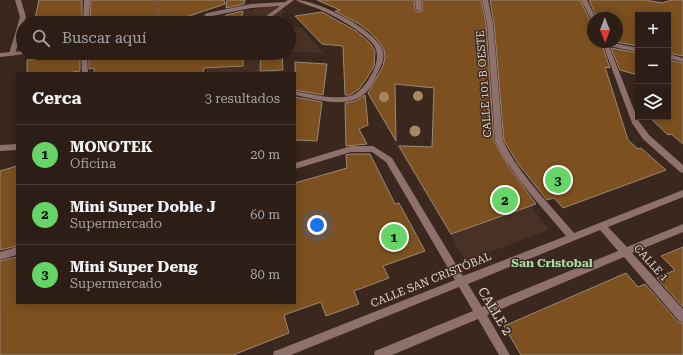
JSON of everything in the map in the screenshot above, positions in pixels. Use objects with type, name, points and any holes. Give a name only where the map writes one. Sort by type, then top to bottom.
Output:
[{"type":"street","points":[[18,0],[23,16]]},
{"type":"street","points":[[86,16],[87,0]]},
{"type":"street","points":[[296,93],[323,98],[349,99],[360,94],[371,81],[380,62],[378,47],[355,26],[320,7],[299,0]]},
{"type":"street","points":[[418,0],[419,10]]},
{"type":"street","name":"CALLE 101 B OESTE","points":[[485,0],[490,23],[499,141],[505,154],[514,167],[572,237]]},
{"type":"street","points":[[584,0],[590,12]]},
{"type":"street","points":[[207,15],[251,6],[289,2]]},
{"type":"street","points":[[270,16],[289,2]]},
{"type":"street","points":[[12,54],[16,41]]},
{"type":"street","points":[[623,46],[635,49]]},
{"type":"street","points":[[607,48],[635,121],[646,137],[683,170]]},
{"type":"street","points":[[0,55],[16,54]]},
{"type":"street","points":[[671,57],[683,60]]},
{"type":"street","points":[[84,60],[85,72]]},
{"type":"street","points":[[0,148],[16,147]]},
{"type":"street","name":"CALLE 2","points":[[296,166],[351,149],[373,149],[389,160],[505,355]]},
{"type":"street","name":"CALLE SAN CRISTÓBAL","points":[[278,355],[289,353],[461,281],[683,192]]},
{"type":"street","name":"CALLE 1","points":[[601,225],[683,317]]},
{"type":"street","points":[[379,355],[683,228]]},
{"type":"street","points":[[0,256],[16,251]]},
{"type":"path","points":[[157,0],[160,16]]},
{"type":"path","points":[[198,16],[207,15]]},
{"type":"shaded area","points":[[275,6],[286,11],[282,14],[283,16],[223,16],[237,12]]},
{"type":"shaded area","points":[[296,27],[301,27],[323,53],[296,52]]},
{"type":"shaded area","points":[[209,60],[282,60],[276,72],[206,72]]},
{"type":"shaded area","points":[[395,144],[487,148],[549,230],[466,261]]},
{"type":"building","points":[[39,0],[82,0],[82,16],[36,16]]},
{"type":"building","points":[[91,0],[224,0],[225,4],[189,16],[90,16]]},
{"type":"building","points":[[227,0],[245,0],[244,4],[226,8]]},
{"type":"building","points":[[317,0],[414,0],[415,11],[421,12],[422,0],[481,0],[486,23],[494,141],[509,167],[536,204],[451,234],[399,146],[432,147],[434,88],[395,84],[396,141],[368,93],[383,66],[385,57],[384,50],[371,33],[359,24],[335,11],[340,10]]},
{"type":"building","points":[[490,0],[580,0],[587,14],[587,48],[603,48],[610,68],[605,67],[628,140],[638,149],[641,148],[666,170],[563,208],[554,198],[547,200],[519,165],[504,141],[494,23]]},
{"type":"building","points":[[589,0],[645,0],[662,3],[672,0],[683,0],[683,56],[671,54],[671,12],[635,12],[635,45],[623,43],[623,12],[594,12]]},
{"type":"building","points":[[243,11],[242,16],[226,15]]},
{"type":"building","points":[[322,12],[356,31],[370,43],[375,51],[374,66],[359,89],[350,95],[345,95],[343,46],[322,44],[295,16]]},
{"type":"building","points":[[611,48],[635,52],[635,74],[620,70]]},
{"type":"building","points":[[27,60],[80,60],[80,71],[27,72]]},
{"type":"building","points":[[89,60],[243,60],[243,66],[204,68],[203,72],[94,72],[94,68],[89,69]]},
{"type":"building","points":[[261,60],[282,60],[283,70],[260,71]]},
{"type":"building","points":[[671,61],[683,63],[683,144],[671,134],[668,135],[652,120],[671,120]]},
{"type":"building","points":[[295,62],[327,64],[323,95],[296,90]]},
{"type":"building","points":[[365,95],[368,125],[359,129],[367,144],[346,146],[345,103],[356,101]]},
{"type":"building","points":[[296,97],[322,102],[317,141],[296,140]]},
{"type":"building","points":[[370,154],[395,204],[399,203],[425,251],[383,266],[389,278],[354,291],[359,304],[326,316],[321,302],[284,315],[289,333],[233,355],[0,355],[0,261],[16,257],[16,304],[296,304],[296,183],[347,168],[346,155]]},
{"type":"building","points":[[16,166],[16,246],[0,250],[0,171]]},
{"type":"building","points":[[683,247],[683,307],[657,278],[675,270],[661,256]]},
{"type":"building","points":[[626,273],[638,287],[645,284],[678,322],[683,323],[683,355],[521,355],[504,326]]},
{"type":"place","name":"Mini Super Deng","points":[[558,180]]},
{"type":"place","name":"Mini Super Doble J","points":[[505,200]]},
{"type":"place","name":"MONOTEK","points":[[394,237]]},
{"type":"district","name":"San Cristobal","points":[[552,263]]}]
